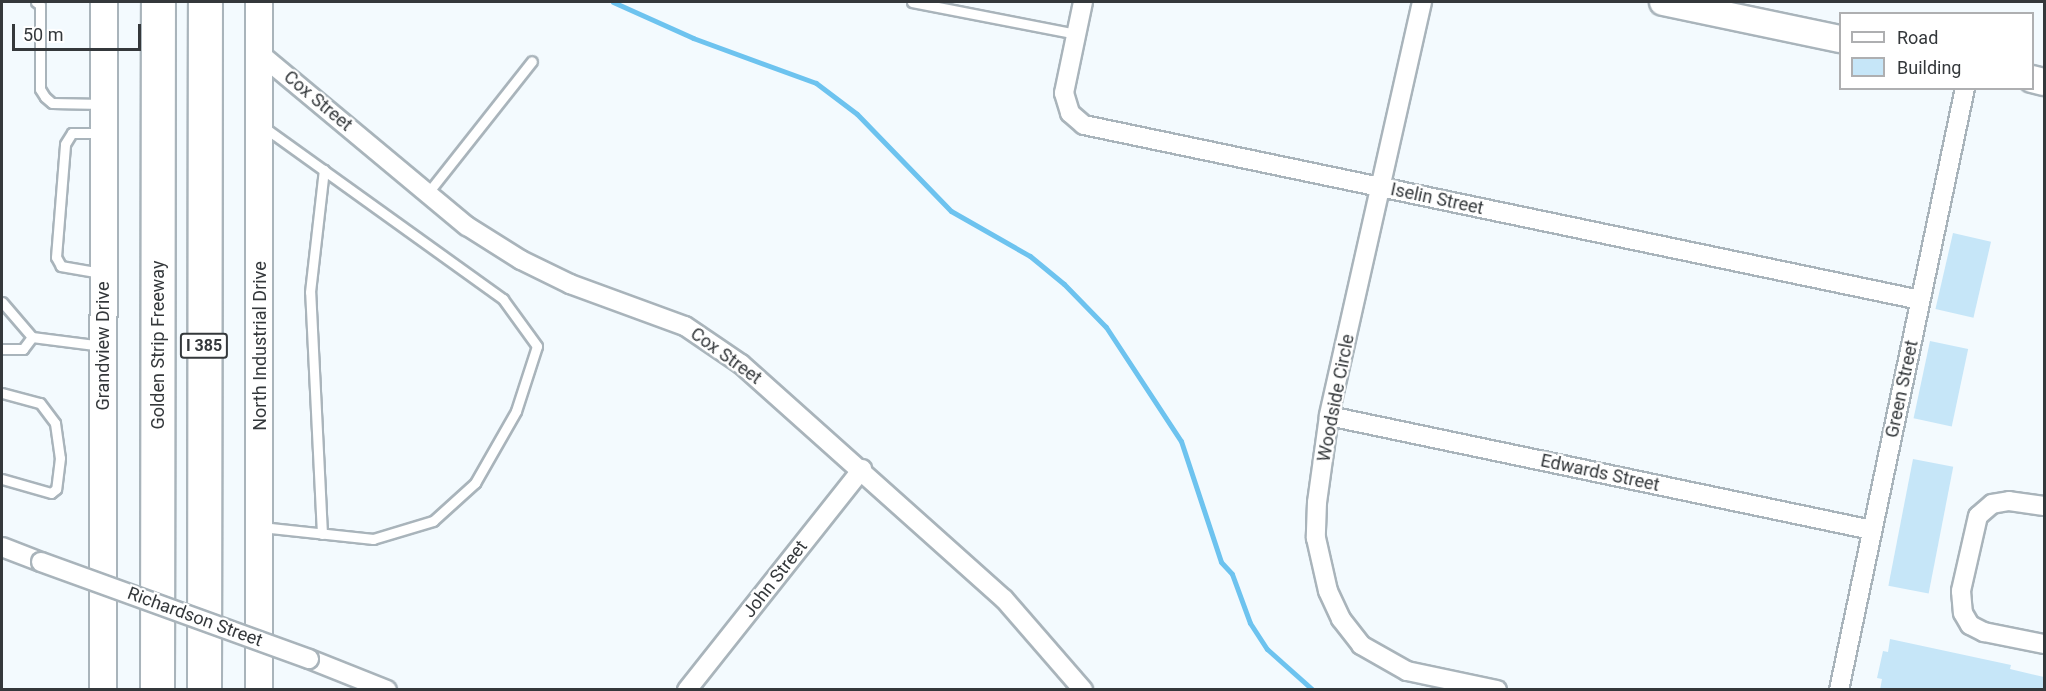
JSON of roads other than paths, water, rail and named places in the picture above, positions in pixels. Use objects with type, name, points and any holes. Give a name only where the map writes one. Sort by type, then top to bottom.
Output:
[{"type":"highway","name":"Golden Strip Freeway","points":[[157,690],[158,2]]},
{"type":"highway","name":"I 385","points":[[204,690],[205,2]]},
{"type":"street","name":"Grandview Drive","points":[[103,690],[104,2]]},
{"type":"street","name":"North Industrial Drive","points":[[259,2],[259,690]]},
{"type":"street","name":"Iselin Street","points":[[1083,2],[1064,93],[1066,108],[1077,121],[1125,135],[1920,300]]},
{"type":"street","name":"Woodside Circle","points":[[1422,2],[1329,416],[1317,502],[1316,538],[1328,591],[1341,619],[1361,645],[1407,670],[1497,690]]},
{"type":"street","points":[[1663,2],[1839,39]]},
{"type":"street","name":"Cox Street","points":[[259,53],[427,194],[521,260],[570,284],[663,316],[709,339],[862,469],[1004,599],[1083,690]]},
{"type":"street","name":"Green Street","points":[[1839,690],[1965,90]]},
{"type":"street","name":"Edwards Street","points":[[1329,416],[1872,530]]},
{"type":"street","name":"John Street","points":[[687,690],[862,469]]},
{"type":"street","points":[[2044,506],[2009,501],[1992,504],[1978,516],[1961,591],[1963,613],[1970,625],[1984,632],[2044,644]]},
{"type":"street","name":"Richardson Street","points":[[2,547],[309,659],[387,690]]},
{"type":"lane","points":[[36,2],[40,5],[40,88],[45,97],[52,103],[103,104]]},
{"type":"lane","points":[[912,2],[1076,34]]},
{"type":"lane","points":[[427,194],[532,61]]},
{"type":"lane","points":[[259,123],[503,299],[537,346],[516,411],[475,483],[433,520],[373,539],[260,527]]},
{"type":"lane","points":[[103,133],[72,133],[64,144],[56,257],[61,266],[103,273]]},
{"type":"lane","points":[[322,534],[310,292],[324,170]]},
{"type":"lane","points":[[2,302],[32,337],[103,346]]},
{"type":"lane","points":[[2,349],[23,349],[32,337]]},
{"type":"lane","points":[[2,393],[40,403],[55,423],[60,458],[56,489],[51,493],[2,479]]},
{"type":"waterway","points":[[613,2],[693,38],[816,83],[857,114],[951,211],[1030,256],[1064,284],[1106,327],[1181,441],[1221,562],[1232,574],[1250,623],[1267,649],[1313,690]]}]
